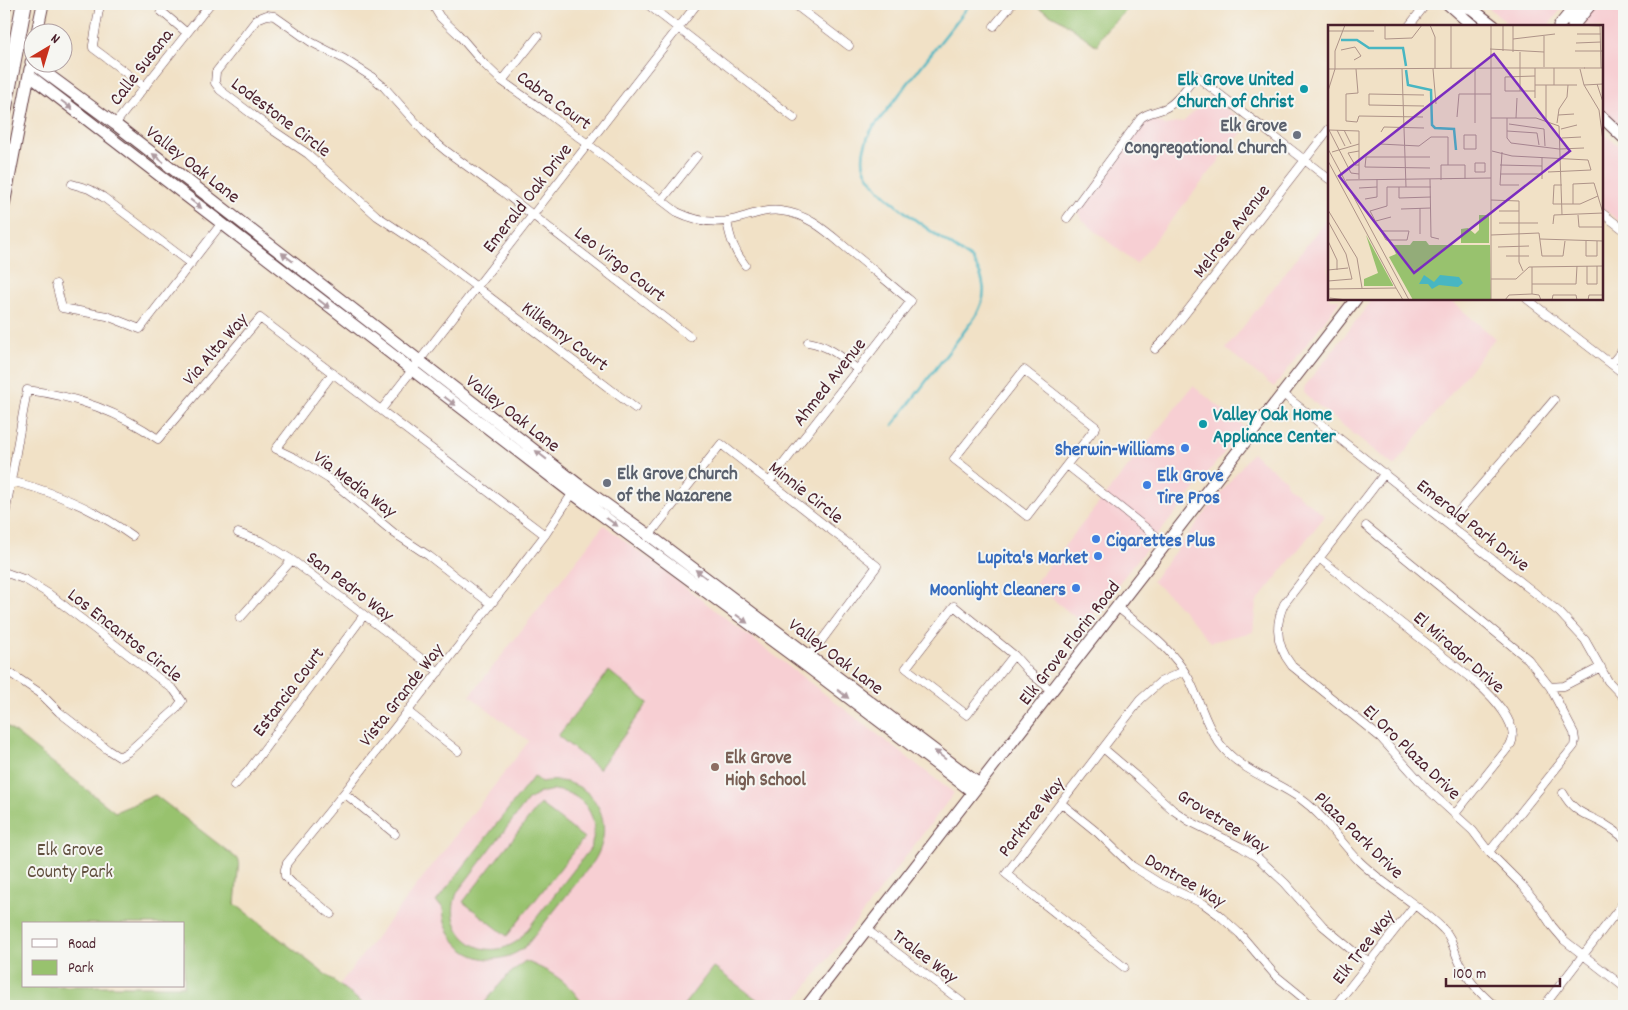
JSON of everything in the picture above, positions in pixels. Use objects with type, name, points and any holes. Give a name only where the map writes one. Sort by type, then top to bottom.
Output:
[{"type":"highway","points":[[4,110],[24,4]]},
{"type":"street","points":[[39,22],[43,4]]},
{"type":"street","points":[[100,4],[93,44],[94,48],[144,87]]},
{"type":"street","points":[[160,4],[161,11],[187,33]]},
{"type":"street","name":"Calle Susana","points":[[115,124],[210,4]]},
{"type":"street","name":"Cabra Court","points":[[432,4],[440,17],[502,81],[677,212],[694,219],[712,222],[727,221],[752,213],[770,210],[788,212],[804,217],[819,226],[911,301]]},
{"type":"street","points":[[647,4],[794,118]]},
{"type":"street","name":"Emerald Oak Drive","points":[[381,410],[697,4]]},
{"type":"street","points":[[794,4],[849,46]]},
{"type":"street","points":[[994,26],[1012,4]]},
{"type":"street","points":[[1410,25],[1426,4]]},
{"type":"street","points":[[1448,4],[1471,25]]},
{"type":"street","points":[[1460,4],[1472,9],[1493,25]]},
{"type":"street","points":[[1560,25],[1576,4]]},
{"type":"street","points":[[1574,25],[1591,4]]},
{"type":"street","name":"Lodestone Circle","points":[[476,287],[428,250],[377,216],[308,154],[220,90],[215,83],[215,75],[232,52],[260,17],[267,14],[274,16],[311,42],[344,59],[372,77],[416,123],[446,150],[533,215]]},
{"type":"street","name":"Cabra Court","points":[[502,81],[538,36]]},
{"type":"street","points":[[4,205],[30,72]]},
{"type":"street","name":"Valley Oak Lane","points":[[49,72],[420,360],[642,545],[806,660]]},
{"type":"street","name":"Valley Oak Lane","points":[[29,75],[412,371],[576,489],[649,535],[806,660],[976,788]]},
{"type":"street","points":[[1067,218],[1141,118],[1151,112],[1156,113],[1173,103],[1196,76],[1328,178]]},
{"type":"street","points":[[1603,117],[1624,139]]},
{"type":"street","points":[[1603,128],[1624,139]]},
{"type":"street","name":"Melrose Avenue","points":[[1155,349],[1167,337],[1328,130]]},
{"type":"street","points":[[662,200],[697,156]]},
{"type":"street","points":[[72,184],[103,196],[191,264]]},
{"type":"street","points":[[56,284],[62,308],[107,316],[140,329],[229,213]]},
{"type":"street","points":[[1603,214],[1624,230]]},
{"type":"street","name":"Leo Virgo Court","points":[[533,215],[690,337]]},
{"type":"street","points":[[727,221],[736,254],[744,265]]},
{"type":"street","name":"Kilkenny Court","points":[[476,287],[635,408]]},
{"type":"street","name":"Elk Grove Florin Road","points":[[807,1006],[1355,300]]},
{"type":"street","points":[[1528,300],[1624,374]]},
{"type":"street","name":"Ahmed Avenue","points":[[770,482],[911,301]]},
{"type":"street","name":"Via Alta Way","points":[[4,521],[27,390],[64,396],[99,406],[132,422],[158,439],[260,318],[545,535]]},
{"type":"street","points":[[808,342],[816,343],[832,350],[858,370]]},
{"type":"street","points":[[1611,364],[1624,348]]},
{"type":"street","points":[[1024,370],[1096,427],[1066,466],[1027,516],[954,459],[1024,370]]},
{"type":"street","name":"Via Media Way","points":[[333,373],[276,449],[295,458],[329,479],[386,527],[429,556],[491,604]]},
{"type":"street","name":"Emerald Park Drive","points":[[1283,394],[1559,612],[1585,640],[1608,681],[1624,696]]},
{"type":"street","points":[[1448,524],[1554,400]]},
{"type":"street","name":"Minnie Circle","points":[[642,545],[721,444],[877,566],[806,660]]},
{"type":"street","points":[[1066,466],[1166,544]]},
{"type":"street","name":"El Oro Plaza Drive","points":[[1385,473],[1289,597],[1281,611],[1278,638],[1283,652],[1292,666],[1381,738],[1425,787],[1474,831],[1489,852],[1527,890],[1558,934],[1583,956],[1624,987]]},
{"type":"street","points":[[11,481],[34,486],[73,501],[111,521],[132,536]]},
{"type":"street","name":"Vista Grande Way","points":[[332,914],[285,876],[287,863],[344,793],[545,535],[576,489]]},
{"type":"street","points":[[1366,526],[1528,658],[1550,687],[1574,733],[1574,746],[1489,852]]},
{"type":"street","name":"San Pedro Way","points":[[238,533],[263,542],[292,560],[439,672]]},
{"type":"street","name":"El Mirador Drive","points":[[1319,558],[1478,684],[1496,702],[1510,724],[1514,734],[1511,744],[1455,814]]},
{"type":"street","points":[[240,618],[292,560]]},
{"type":"street","name":"Los Encantos Circle","points":[[4,572],[26,580],[49,594],[174,690],[182,700],[176,709],[128,752],[119,757],[60,712],[40,693],[4,669]]},
{"type":"street","points":[[1014,655],[967,715],[906,668],[954,606],[1014,655],[1052,691]]},
{"type":"street","name":"Plaza Park Drive","points":[[1117,607],[1157,638],[1184,671],[1196,694],[1208,725],[1226,751],[1244,767],[1286,789],[1309,805],[1329,824],[1359,861],[1448,933],[1466,976],[1478,992],[1495,1006]]},
{"type":"street","name":"Estancia Court","points":[[234,786],[248,771],[364,615]]},
{"type":"street","points":[[1550,687],[1564,686],[1601,667]]},
{"type":"street","name":"Parktree Way","points":[[1124,967],[1006,874],[1147,693],[1168,677],[1184,671]]},
{"type":"street","points":[[407,711],[458,751]]},
{"type":"street","name":"Grovetree Way","points":[[1103,748],[1173,810],[1189,821],[1257,857],[1285,883],[1323,926],[1354,952],[1370,962]]},
{"type":"street","points":[[344,793],[394,834]]},
{"type":"street","points":[[1563,793],[1580,813],[1602,823],[1624,838]]},
{"type":"street","name":"Dontree Way","points":[[1060,803],[1098,834],[1132,866],[1161,884],[1188,895],[1219,915],[1240,934],[1275,975],[1313,1006]]},
{"type":"street","points":[[1544,1006],[1624,902]]},
{"type":"street","name":"Elk Tree Way","points":[[1336,1006],[1414,906]]},
{"type":"street","name":"Tralee Way","points":[[866,929],[967,1006]]},
{"type":"shaded area","points":[[1484,4],[1565,4],[1549,25],[1509,25]]},
{"type":"shaded area","points":[[1596,4],[1624,4],[1624,129],[1603,112],[1603,25],[1580,25]]},
{"type":"shaded area","points":[[1210,96],[1248,125],[1136,264],[1083,221],[1077,208],[1146,116],[1164,125],[1183,122]]},
{"type":"shaded area","points":[[1603,136],[1606,136],[1624,149],[1624,225],[1603,209]]},
{"type":"shaded area","points":[[1328,217],[1328,300],[1340,300],[1274,387],[1226,349]]},
{"type":"shaded area","points":[[1372,300],[1450,300],[1495,338],[1394,466],[1306,396],[1303,391]]},
{"type":"shaded area","points":[[1193,386],[1245,427],[1085,625],[1034,584]]},
{"type":"shaded area","points":[[1252,453],[1285,479],[1287,486],[1325,516],[1256,603],[1253,632],[1211,642],[1171,597],[1152,581]]},
{"type":"shaded area","name":"Elk Grove High School","points":[[604,525],[954,793],[792,1006],[366,1006],[339,985],[529,741],[470,696]]},
{"type":"green space","points":[[1031,4],[1127,4],[1127,10],[1109,26],[1097,46],[1061,20]]},
{"type":"green space","points":[[609,671],[648,703],[599,769],[558,736]]},
{"type":"green space","name":"Elk Grove County Park","points":[[4,724],[115,812],[155,795],[239,860],[235,904],[366,1006],[4,1006]]},
{"type":"green space","points":[[534,776],[541,782],[558,781],[574,784],[596,802],[602,815],[604,830],[601,845],[594,861],[526,946],[512,955],[498,959],[485,959],[472,955],[460,947],[451,937],[445,923],[443,907],[436,902]],"holes":[[[553,790],[574,796],[588,809],[594,827],[590,849],[520,939],[506,947],[492,950],[468,941],[460,932],[455,920],[454,906],[458,891],[528,800],[540,793]]]},
{"type":"green space","points":[[540,804],[584,838],[507,936],[463,902]]},
{"type":"green space","points":[[525,961],[559,978],[572,990],[584,1006],[482,1006],[506,977]]},
{"type":"green space","points":[[713,967],[766,1006],[683,1006]]},
{"type":"waterway","points":[[893,425],[975,317],[982,302],[984,288],[983,281],[972,260],[911,217],[880,190],[869,177],[864,166],[864,152],[872,129],[970,4]]},
{"type":"place","name":"Elk Grove United Church of Christ","points":[[1304,89]]},
{"type":"place","name":"Elk Grove Congregational Church","points":[[1297,135]]},
{"type":"place","name":"Valley Oak Home Appliance Center","points":[[1203,424]]},
{"type":"place","name":"Sherwin-Williams","points":[[1185,448]]},
{"type":"place","name":"Elk Grove Church of the Nazarene","points":[[607,483]]},
{"type":"place","name":"Elk Grove Tire Pros","points":[[1147,485]]},
{"type":"place","name":"Cigarettes Plus","points":[[1096,539]]},
{"type":"place","name":"Lupita's Market","points":[[1098,556]]},
{"type":"place","name":"Moonlight Cleaners","points":[[1076,588]]},
{"type":"place","name":"Elk Grove High School","points":[[715,767]]}]
